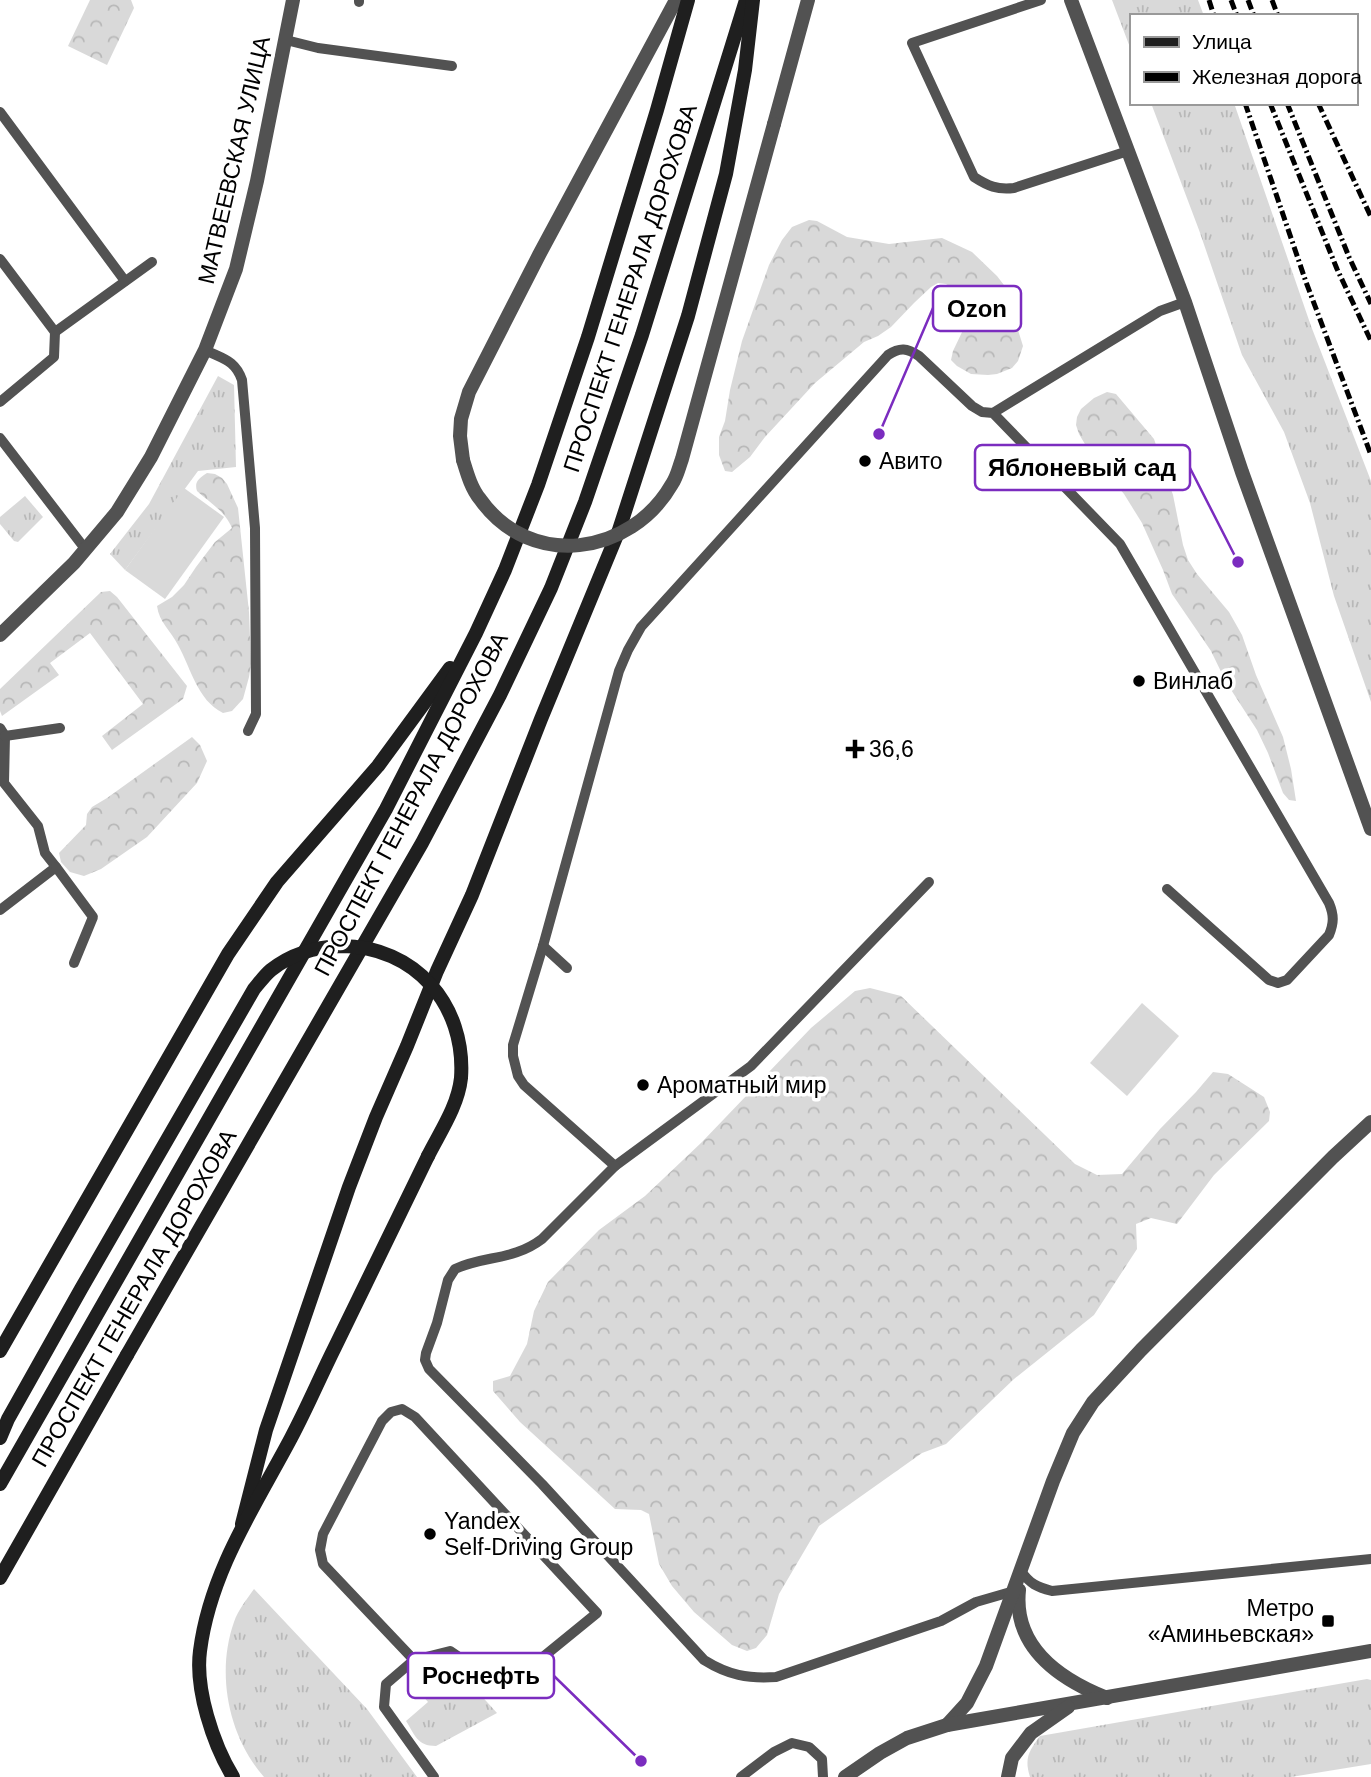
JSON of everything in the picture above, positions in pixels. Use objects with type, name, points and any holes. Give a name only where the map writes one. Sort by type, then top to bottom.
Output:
[{"type":"main road","name":"ПРОСПЕКТ ГЕНЕРАЛА ДОРОХОВА","points":[[0,1484],[386,809],[476,633],[505,570],[538,485],[600,297],[688,0]]},
{"type":"main road","name":"ПРОСПЕКТ ГЕНЕРАЛА ДОРОХОВА","points":[[0,1578],[422,843],[500,695],[551,588],[585,502],[642,335],[746,0]]},
{"type":"main road","points":[[242,1524],[266,1430],[349,1187],[376,1117],[472,895],[619,530],[688,316],[726,174],[745,70],[753,0]]},
{"type":"main road","points":[[0,1351],[228,954],[277,882],[378,766],[476,633]]},
{"type":"main road","points":[[0,1438],[80,1289],[254,989],[271,970],[308,950],[326,946],[368,948],[403,961],[427,979],[450,1013],[457,1033],[461,1080],[453,1107],[291,1436],[242,1524],[212,1597],[204,1626],[200,1654],[202,1690],[208,1720],[219,1752],[233,1777]]},
{"type":"street","name":"МАТВЕЕВСКАЯ УЛИЦА","points":[[0,635],[86,550],[117,512],[151,457],[205,350],[236,269],[257,181],[293,0]]},
{"type":"street","points":[[676,0],[539,255],[469,392],[461,419],[463,460],[479,498],[513,531],[535,542],[580,546],[623,534],[643,520],[662,501],[674,482],[808,0]]},
{"type":"street","points":[[1072,0],[1185,302],[1242,472],[1371,830]]},
{"type":"street","points":[[947,1725],[967,1703],[980,1678],[1053,1481],[1073,1433],[1093,1402],[1141,1350],[1371,1122]]},
{"type":"street","points":[[1021,1571],[1019,1612],[1031,1645],[1055,1669],[1082,1688],[1107,1698]]},
{"type":"street","points":[[845,1777],[906,1738],[947,1725],[1371,1651]]},
{"type":"street","points":[[1008,1777],[1012,1758],[1031,1732],[1074,1704]]},
{"type":"lane","points":[[1041,0],[912,43],[974,177],[989,186],[1014,188],[1128,151]]},
{"type":"lane","points":[[286,40],[318,48],[452,66]]},
{"type":"lane","points":[[0,111],[125,281]]},
{"type":"lane","points":[[0,259],[55,332],[54,356],[0,402]]},
{"type":"lane","points":[[55,332],[152,262]]},
{"type":"lane","points":[[615,1166],[524,1085],[514,1066],[513,1045],[619,671],[641,627],[895,350],[909,350],[919,356],[972,406],[982,412],[993,413],[1160,311],[1185,302]]},
{"type":"lane","points":[[205,350],[233,364],[242,380],[255,528],[256,714],[248,731]]},
{"type":"lane","points":[[993,413],[1120,544],[1329,903],[1334,918],[1333,926],[1329,935],[1287,980],[1278,984],[1269,980],[1167,889]]},
{"type":"lane","points":[[0,438],[86,550]]},
{"type":"lane","points":[[60,728],[2,732],[2,785],[38,826],[45,853],[93,916],[74,963]]},
{"type":"lane","points":[[0,910],[56,867]]},
{"type":"lane","points":[[929,882],[751,1066],[615,1166],[542,1239],[519,1253],[455,1269],[426,1353],[426,1365],[542,1484],[704,1660],[720,1669],[757,1678],[776,1677],[941,1621],[976,1602],[1014,1591]]},
{"type":"lane","points":[[543,946],[567,968]]},
{"type":"lane","points":[[414,1660],[323,1564],[320,1550],[323,1534],[382,1421],[391,1412],[402,1409],[415,1417],[597,1613],[543,1657],[469,1664],[450,1650],[414,1660],[386,1684],[384,1707],[434,1777]]},
{"type":"lane","points":[[1021,1571],[1028,1581],[1037,1587],[1052,1591],[1371,1559]]},
{"type":"lane","points":[[741,1777],[774,1752],[792,1743],[809,1747],[822,1759],[823,1777]]},
{"type":"green space","points":[[90,0],[131,0],[134,8],[107,65],[68,46]]},
{"type":"green space","points":[[1112,0],[1198,0],[1203,14],[1130,14],[1130,47]]},
{"type":"green space","points":[[1152,105],[1235,105],[1311,326],[1371,481],[1371,702],[1334,596],[1310,503],[1284,432],[1242,355]]},
{"type":"green space","points":[[809,220],[817,221],[847,237],[889,244],[942,238],[972,252],[1007,289],[1023,346],[1018,361],[1012,368],[988,375],[971,374],[957,366],[951,360],[964,328],[964,319],[952,288],[938,283],[891,327],[864,342],[815,383],[750,457],[732,472],[725,471],[719,455],[719,437],[725,421],[742,341],[769,265],[782,240],[792,227]]},
{"type":"green space","points":[[218,376],[234,385],[236,467],[198,471],[125,570],[110,554],[149,504]]},
{"type":"green space","points":[[1107,392],[1116,394],[1154,439],[1173,495],[1188,560],[1229,612],[1242,635],[1283,737],[1296,801],[1289,800],[1283,793],[1257,730],[1226,682],[1211,651],[1172,594],[1142,523],[1124,494],[1092,456],[1079,434],[1076,425],[1081,409]]},
{"type":"green space","points":[[207,473],[222,478],[238,508],[249,612],[249,677],[243,699],[232,711],[223,713],[201,692],[178,645],[160,617],[157,606],[172,597],[184,585],[215,542],[232,528],[221,512],[197,491],[198,481]]},
{"type":"green space","points":[[184,488],[224,517],[165,599],[125,570]]},
{"type":"green space","points":[[25,496],[43,517],[18,542],[14,541],[0,524],[0,517]]},
{"type":"green space","points":[[110,591],[187,686],[183,699],[112,750],[102,736],[143,704],[90,633],[50,663],[59,675],[2,716],[0,689],[101,592]]},
{"type":"green space","points":[[192,737],[200,745],[207,761],[197,783],[147,837],[101,869],[84,876],[70,872],[61,862],[59,853],[86,825],[87,814],[92,807]]},
{"type":"green space","points":[[870,988],[901,996],[1075,1164],[1097,1175],[1122,1174],[1213,1072],[1228,1074],[1264,1097],[1270,1112],[1269,1121],[1214,1175],[1177,1224],[1151,1218],[1136,1224],[1137,1249],[1094,1315],[1014,1379],[946,1444],[922,1453],[819,1526],[779,1594],[767,1635],[756,1648],[747,1651],[732,1645],[694,1612],[672,1586],[659,1564],[649,1514],[641,1510],[615,1509],[520,1422],[493,1391],[493,1381],[510,1376],[527,1344],[534,1311],[548,1282],[599,1230],[645,1196],[702,1142],[811,1028],[855,991]]},
{"type":"green space","points":[[1142,1003],[1179,1036],[1127,1096],[1090,1063]]},
{"type":"green space","points":[[254,1589],[367,1709],[417,1777],[264,1777],[242,1743],[234,1723],[226,1683],[226,1662],[234,1622]]},
{"type":"green space","points":[[447,1658],[497,1713],[436,1746],[430,1746],[417,1739],[406,1721],[428,1702],[415,1687]]},
{"type":"green space","points":[[1371,1680],[1371,1764],[1291,1777],[1030,1777],[1027,1765],[1029,1755],[1040,1736]]},
{"type":"railway","points":[[1209,0],[1213,14]]},
{"type":"railway","points":[[1231,0],[1236,14]]},
{"type":"railway","points":[[1248,0],[1253,14]]},
{"type":"railway","points":[[1272,0],[1277,14]]},
{"type":"railway","points":[[1246,105],[1306,282],[1371,455]]},
{"type":"railway","points":[[1271,105],[1337,269],[1371,341]]},
{"type":"railway","points":[[1288,105],[1349,257],[1371,304]]},
{"type":"railway","points":[[1319,105],[1371,217]]},
{"type":"place","name":"Ozon","points":[[879,434]]},
{"type":"place","name":"Авито","points":[[865,461]]},
{"type":"place","name":"Яблоневый сад","points":[[1238,562]]},
{"type":"place","name":"Винлаб","points":[[1139,681]]},
{"type":"place","name":"36,6","points":[[855,749]]},
{"type":"place","name":"Ароматный мир","points":[[643,1085]]},
{"type":"place","name":"Yandex Self-Driving Group","points":[[430,1534]]},
{"type":"place","name":"Метро «Аминьевская»","points":[[1328,1621]]},
{"type":"place","name":"Роснефть","points":[[641,1761]]}]
